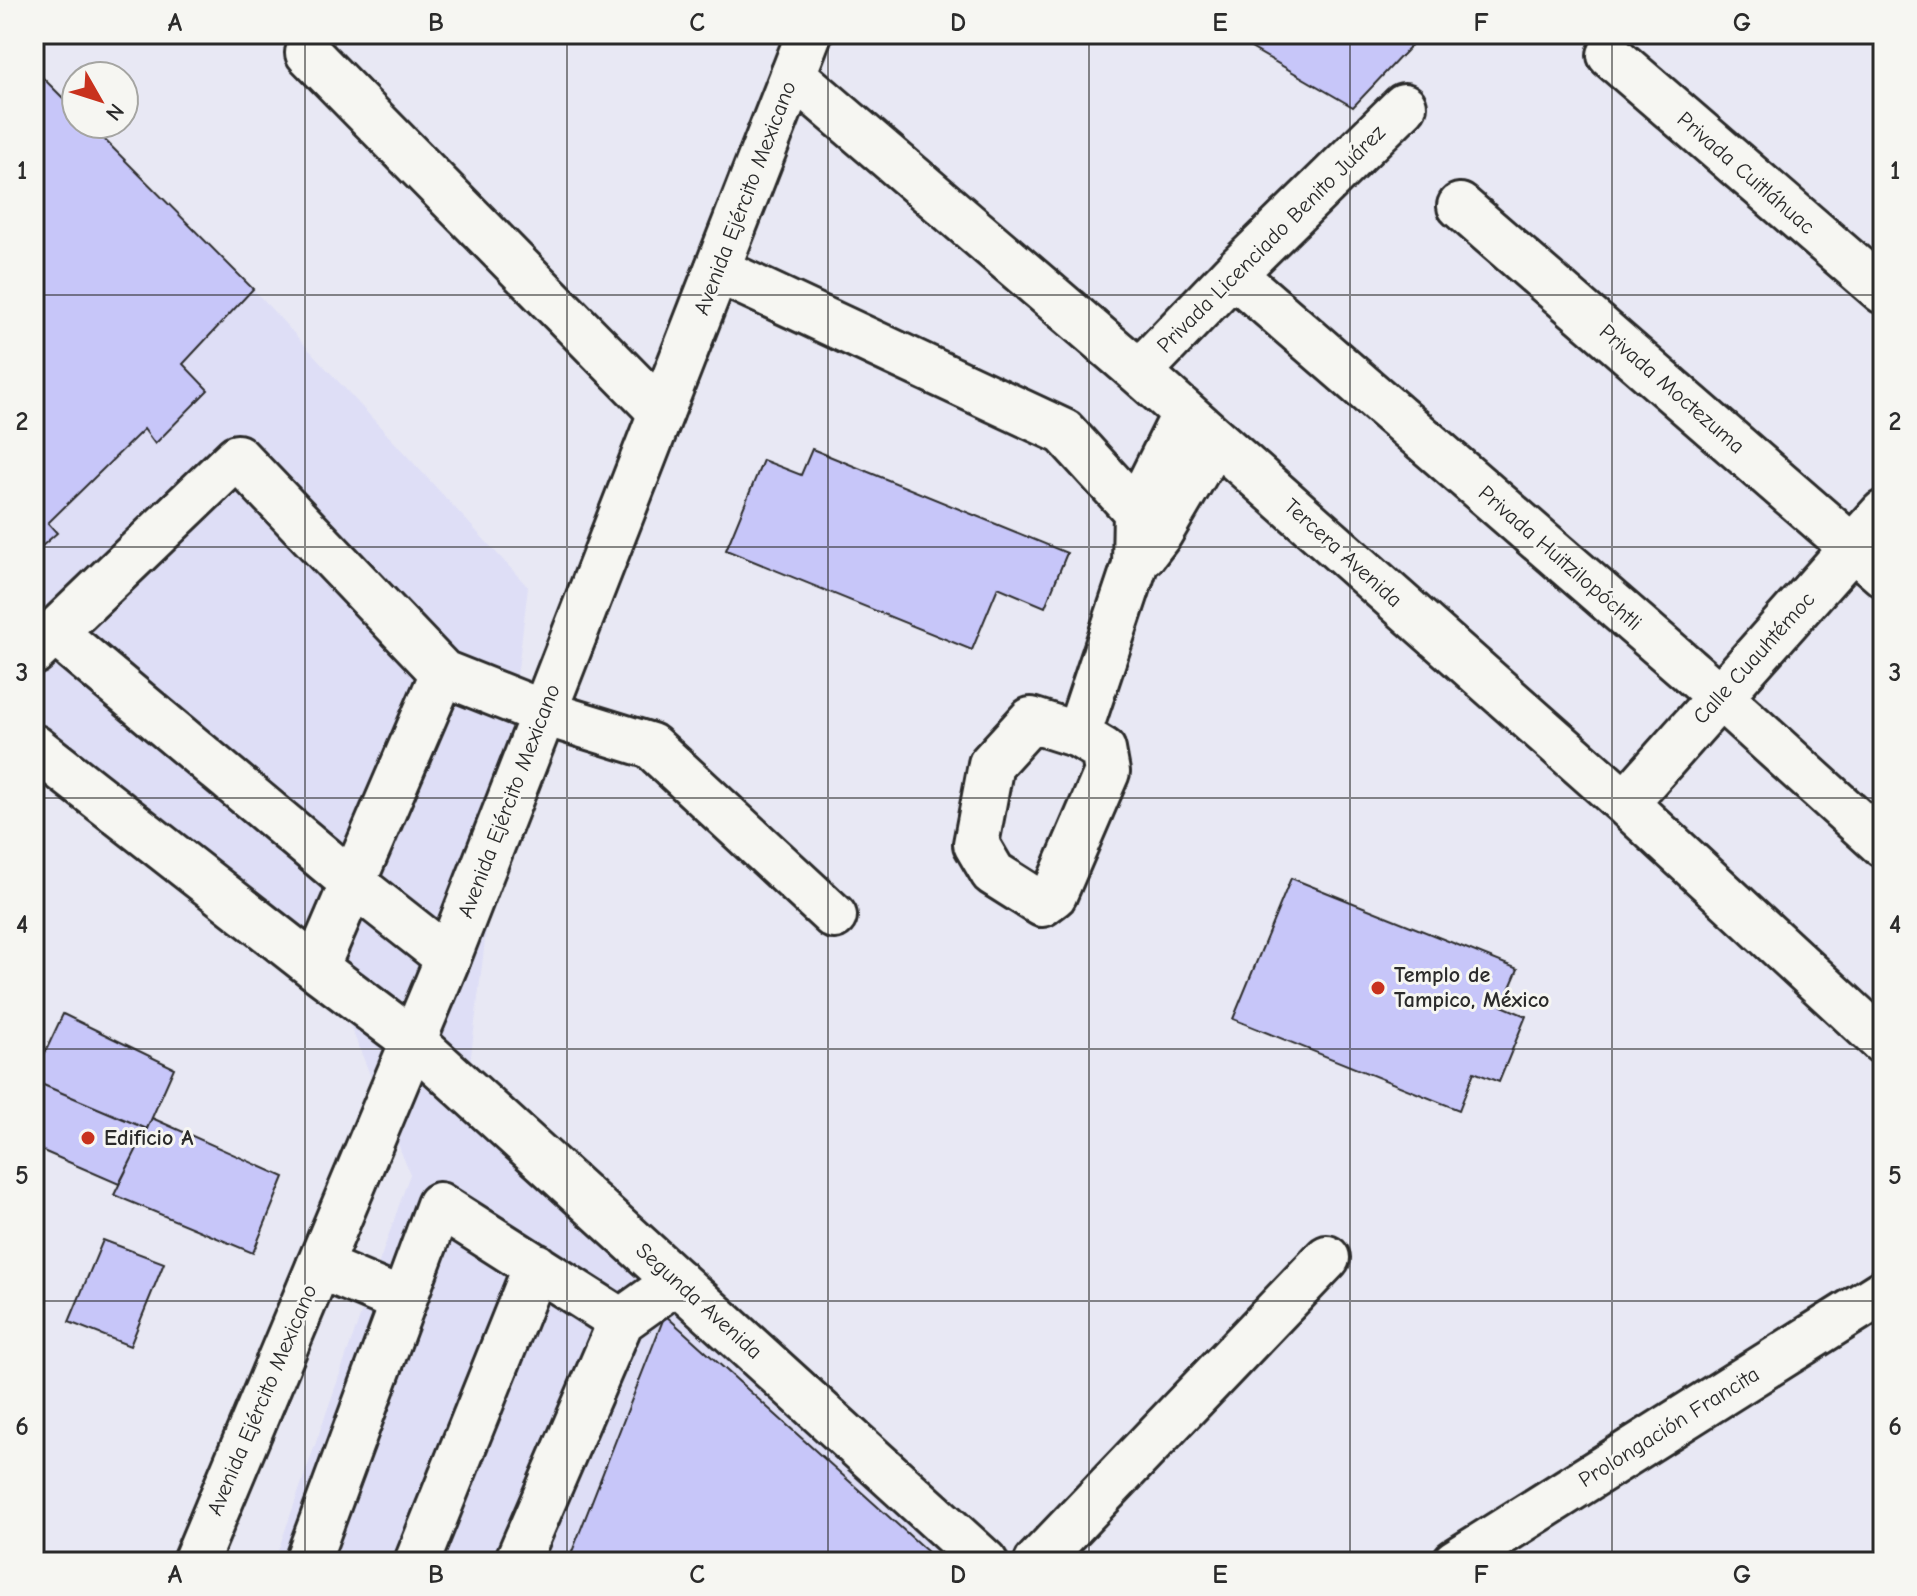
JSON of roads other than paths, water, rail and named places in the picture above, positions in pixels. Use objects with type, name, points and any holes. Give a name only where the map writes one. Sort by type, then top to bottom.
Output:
[{"type":"street","name":"Avenida Ejército Mexicano","points":[[195,1562],[448,958],[809,34]]},
{"type":"street","points":[[308,53],[661,412]]},
{"type":"street","name":"Privada Cuitláhuac","points":[[1610,55],[1883,291]]},
{"type":"street","name":"Tercera Avenida","points":[[793,75],[1139,372],[1625,803],[1883,1042]]},
{"type":"street","name":"Privada Licenciado Benito Juárez","points":[[1139,372],[1233,274],[1404,106]]},
{"type":"street","name":"Privada Moctezuma","points":[[1460,206],[1868,560]]},
{"type":"street","points":[[717,270],[1064,432],[1144,536]]},
{"type":"street","name":"Privada Huitzilopóchtli","points":[[1233,274],[1720,697],[1883,845]]},
{"type":"street","points":[[1078,735],[1144,536],[1200,426]]},
{"type":"street","points":[[448,958],[44,642],[237,457],[443,673],[544,713],[651,746],[834,916]]},
{"type":"street","name":"Calle Cuauhtémoc","points":[[1625,803],[1720,697],[1868,560],[1883,513]]},
{"type":"street","points":[[316,968],[443,673]]},
{"type":"street","name":"Segunda Avenida","points":[[34,747],[413,1041],[985,1562]]},
{"type":"street","points":[[307,1562],[439,1205],[621,1321]]},
{"type":"street","points":[[1037,1562],[1327,1258]]},
{"type":"street","points":[[319,1266],[402,1301]]},
{"type":"street","points":[[417,1562],[536,1266]]},
{"type":"street","points":[[517,1562],[621,1321],[677,1281]]},
{"type":"street","name":"Prolongación Francita","points":[[1455,1562],[1883,1292]]},
{"type":"place","name":"Templo de Tampico, México","points":[[1378,988]]},
{"type":"place","name":"Edificio A","points":[[88,1138]]}]
